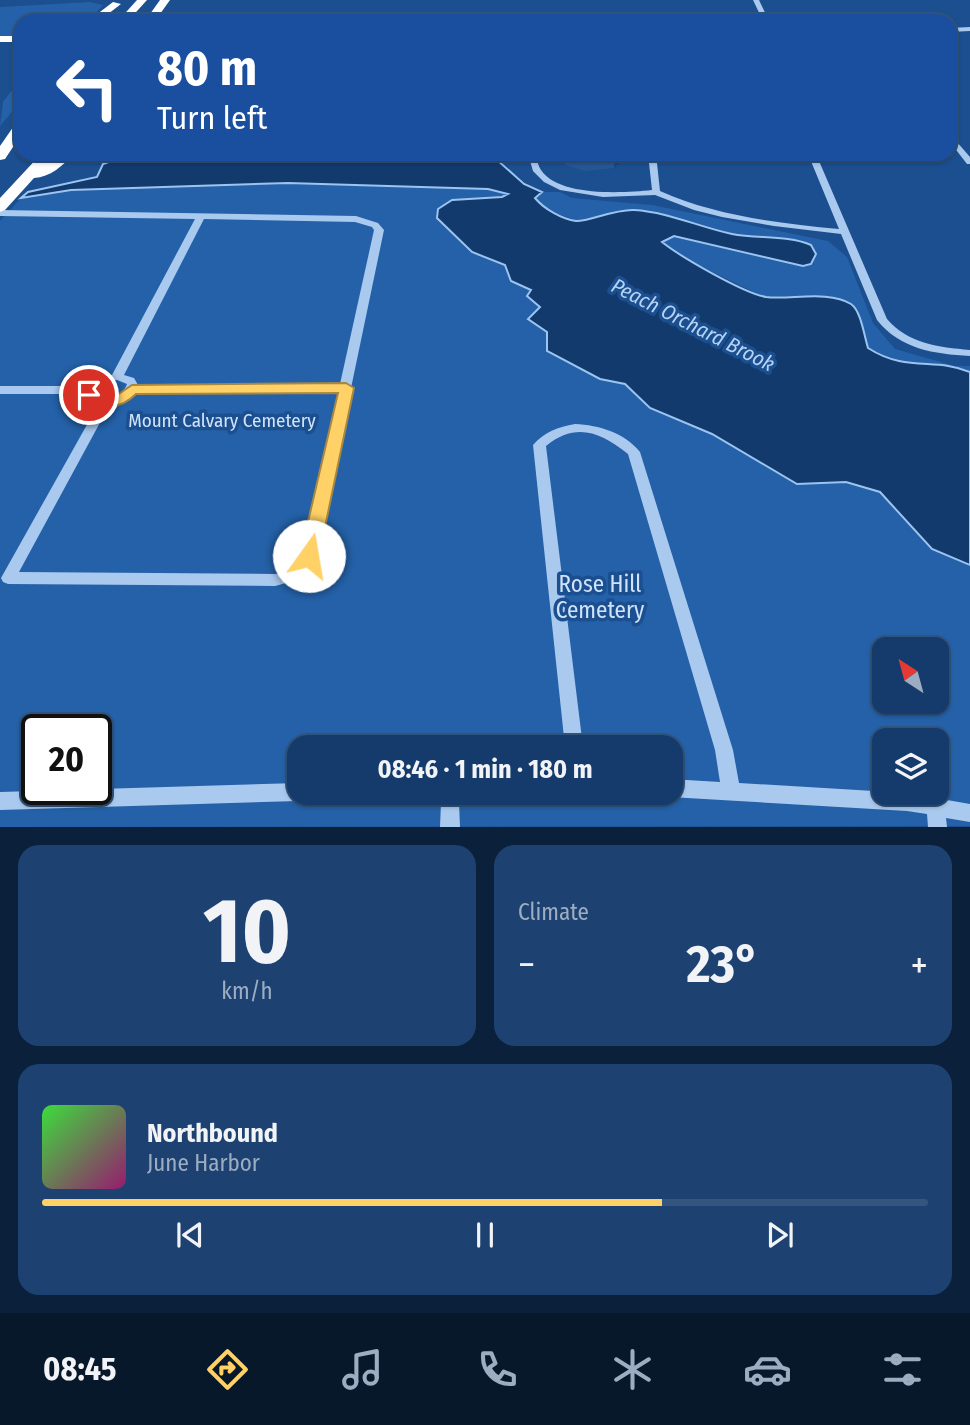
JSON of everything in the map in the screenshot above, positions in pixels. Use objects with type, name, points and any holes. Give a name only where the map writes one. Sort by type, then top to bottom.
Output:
[{"type":"highway","points":[[130,14],[144,0]]},
{"type":"highway","points":[[102,14],[117,2]]},
{"type":"highway","points":[[0,156],[14,136]]},
{"type":"highway","points":[[0,186],[23,161]]},
{"type":"highway","points":[[0,207],[41,161]]},
{"type":"highway","points":[[22,181],[59,161]]},
{"type":"lane","points":[[957,145],[970,162]]},
{"type":"lane","points":[[532,161],[554,187],[607,194],[634,195],[656,192],[707,210],[801,228],[845,232]]},
{"type":"lane","points":[[653,161],[656,192]]},
{"type":"lane","points":[[815,161],[882,320],[889,329],[904,340],[923,347],[970,352]]},
{"type":"lane","points":[[0,213],[356,219],[376,225],[380,230],[309,556],[300,574],[275,580],[8,578],[105,403]]},
{"type":"lane","points":[[117,377],[200,218]]},
{"type":"lane","points":[[0,390],[89,390],[100,381],[117,377],[130,380],[132,389]]},
{"type":"lane","points":[[89,390],[91,399],[105,403],[122,399],[132,389],[346,388]]},
{"type":"lane","points":[[574,735],[539,445],[550,434],[568,427],[591,427],[619,438],[634,452],[724,750],[731,790]]},
{"type":"lane","points":[[683,788],[908,802],[937,817],[970,813]]},
{"type":"lane","points":[[0,801],[287,792]]},
{"type":"lane","points":[[447,805],[450,827]]},
{"type":"green space","points":[[90,2],[103,5],[95,14],[14,14],[14,38],[0,38],[0,7]]},
{"type":"green space","points":[[14,87],[14,109],[0,126],[3,102]]},
{"type":"green space","points":[[288,183],[488,189],[509,194],[437,218],[472,252],[505,265],[531,290],[540,307],[547,332],[600,379],[625,384],[650,408],[712,434],[796,484],[846,482],[880,492],[932,549],[970,565],[970,826],[0,827],[0,221],[21,198],[71,190]]},
{"type":"green space","points":[[542,192],[560,192],[572,198],[652,205],[828,241],[847,257],[873,323],[895,349],[955,366],[912,365],[878,354],[868,348],[848,302],[810,296],[764,297],[688,260],[662,242],[673,236],[742,252],[811,245],[695,226],[669,215],[578,221],[541,204],[535,198]]},
{"type":"green space","points":[[955,366],[970,366],[970,372]]},
{"type":"water","name":"Peach Orchard Brook","points":[[111,161],[498,161],[524,184],[542,192],[535,198],[543,206],[571,220],[581,221],[618,211],[634,210],[732,234],[792,240],[811,245],[816,254],[811,264],[803,266],[674,236],[662,242],[712,274],[756,294],[776,298],[832,297],[851,304],[860,318],[868,348],[882,356],[908,363],[945,365],[970,372],[970,565],[932,549],[880,492],[846,482],[797,484],[712,434],[650,408],[625,384],[600,379],[547,351],[547,332],[528,319],[540,307],[527,296],[531,290],[511,281],[505,265],[472,252],[437,218],[438,209],[452,200],[502,197],[508,194],[488,189],[288,183],[71,190],[21,198],[28,192],[97,177],[103,164]]},
{"type":"route","points":[[89,395],[97,402],[105,403],[122,399],[132,389],[346,388],[309,556]]},
{"type":"park label","name":"Mount Calvary Cemetery","points":[[222,420]]},
{"type":"park label","name":"Rose Hill Cemetery","points":[[600,597]]}]
